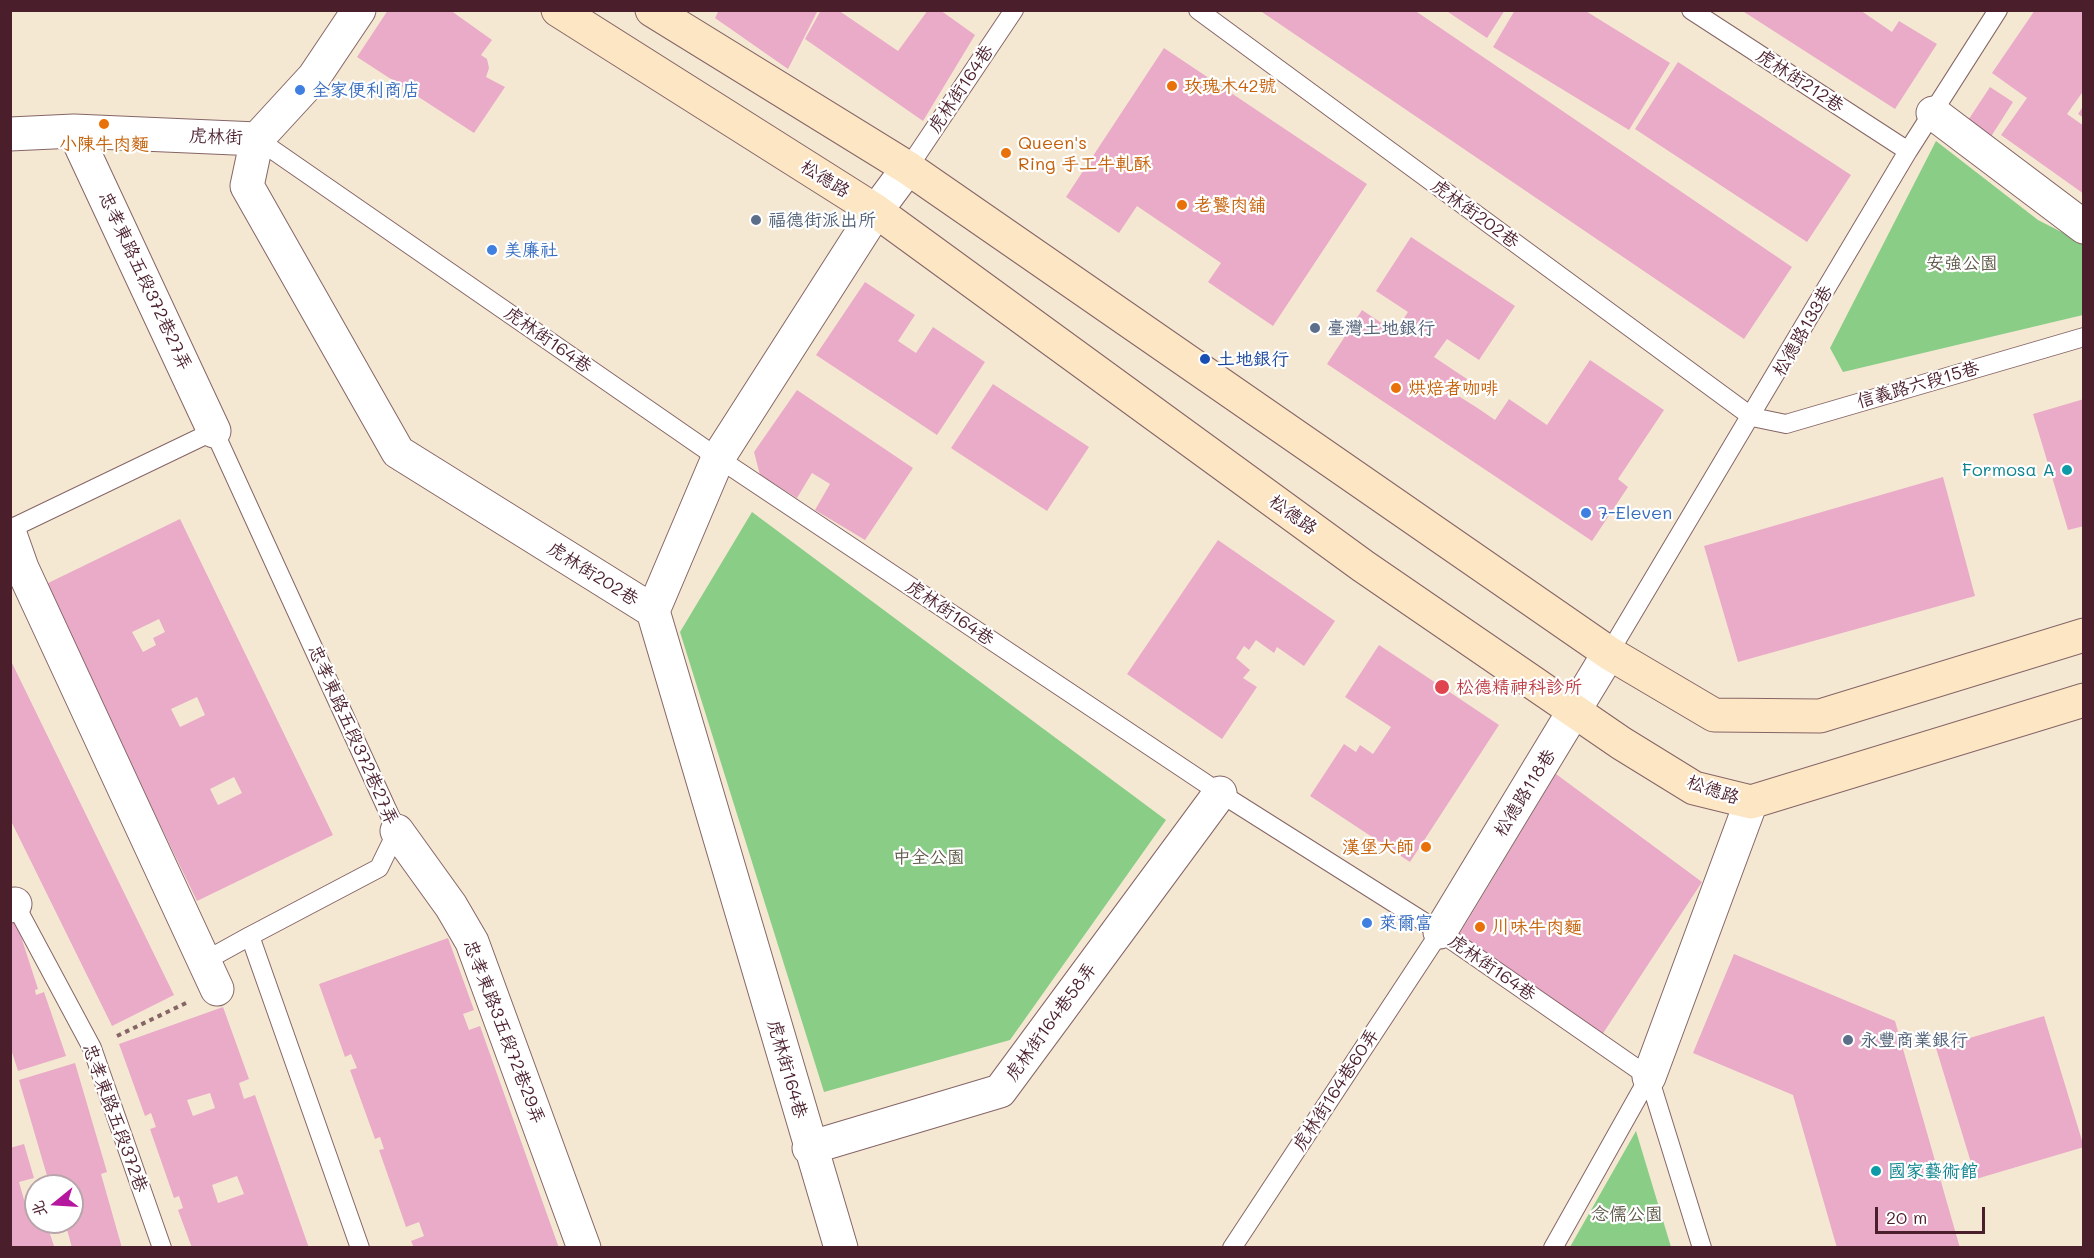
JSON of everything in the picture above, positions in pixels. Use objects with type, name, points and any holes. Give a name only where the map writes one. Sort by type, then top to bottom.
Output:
[{"type":"main road","name":"松德路","points":[[558,10],[876,212],[1363,566],[1621,743],[1694,788],[1751,802],[2084,700]]},
{"type":"main road","points":[[652,10],[908,168],[1609,653],[1714,715],[1820,716],[2084,635]]},
{"type":"street","name":"虎林街","points":[[10,134],[74,131],[257,139],[314,77],[358,10]]},
{"type":"street","points":[[1933,113],[2084,227]]},
{"type":"street","name":"忠孝東路五段372巷27弄","points":[[74,131],[214,430]]},
{"type":"street","name":"虎林街202巷","points":[[257,139],[247,186],[398,452],[653,611],[718,458],[876,212],[908,168]]},
{"type":"street","points":[[10,534],[21,568],[210,975]]},
{"type":"street","name":"虎林街164巷","points":[[653,611],[840,1248]]},
{"type":"street","name":"松德路118巷","points":[[1440,932],[1609,653]]},
{"type":"street","name":"虎林街164巷58弄","points":[[809,1148],[1000,1091],[1220,793]]},
{"type":"street","points":[[1649,1077],[1751,802]]},
{"type":"street","name":"忠孝東路3五段72巷29弄","points":[[397,831],[450,906],[472,942],[584,1248]]},
{"type":"lane","name":"虎林街164巷","points":[[908,168],[1014,10]]},
{"type":"lane","name":"虎林街202巷","points":[[1198,10],[1752,417]]},
{"type":"lane","name":"虎林街212巷","points":[[1691,10],[1908,151]]},
{"type":"lane","name":"松德路133巷","points":[[1609,653],[1752,417],[1908,151],[1998,10]]},
{"type":"lane","name":"虎林街164巷","points":[[257,139],[718,458],[1220,793],[1440,932],[1649,1077]]},
{"type":"lane","name":"信義路六段15巷","points":[[1752,417],[1786,424],[2084,337]]},
{"type":"lane","points":[[10,529],[214,430]]},
{"type":"lane","name":"忠孝東路五段372巷27弄","points":[[210,975],[250,936],[379,868],[397,831],[214,430]]},
{"type":"lane","name":"忠孝東路五段372巷","points":[[12,902],[92,1048],[162,1248]]},
{"type":"lane","name":"虎林街164巷60弄","points":[[1232,1248],[1440,932]]},
{"type":"lane","points":[[250,936],[360,1248]]},
{"type":"lane","points":[[1552,1248],[1649,1077]]},
{"type":"lane","points":[[1649,1077],[1702,1248]]},
{"type":"path","points":[[92,1048],[210,975]]},
{"type":"green space","name":"安強公園","points":[[1936,141],[2038,220],[2083,243],[2083,315],[1843,372],[1830,348]]},
{"type":"green space","name":"中全公園","points":[[752,512],[1166,820],[1010,1040],[824,1092],[680,632]]},
{"type":"green space","name":"念儒公園","points":[[1636,1131],[1671,1247],[1570,1247]]},
{"type":"building","points":[[388,10],[450,10],[492,40],[481,55],[487,59],[489,68],[486,77],[505,87],[474,133],[357,57]]},
{"type":"building","points":[[719,10],[818,10],[788,69],[715,18]]},
{"type":"building","points":[[821,10],[838,10],[898,51],[928,10],[940,10],[975,35],[923,121],[805,39]]},
{"type":"building","points":[[1259,10],[1414,10],[1792,267],[1744,339]]},
{"type":"building","points":[[1445,10],[1505,10],[1487,38]]},
{"type":"building","points":[[1515,10],[1584,10],[1670,63],[1629,130],[1493,47]]},
{"type":"building","points":[[1741,10],[1860,10],[1892,32],[1899,21],[1937,44],[1895,109]]},
{"type":"building","points":[[2035,10],[2084,10],[2084,90],[2067,114],[2084,126],[2084,194],[2001,135],[2027,98],[1992,73]]},
{"type":"building","points":[[1164,48],[1367,184],[1273,326],[1208,282],[1221,263],[1137,206],[1119,233],[1066,197]]},
{"type":"building","points":[[1678,62],[1851,175],[1807,242],[1635,129]]},
{"type":"building","points":[[1990,87],[2013,102],[1985,146],[1961,131]]},
{"type":"building","points":[[2084,105],[2084,118],[2078,114]]},
{"type":"building","points":[[1411,237],[1515,306],[1479,360],[1447,339],[1434,357],[1467,379],[1457,395],[1495,420],[1509,399],[1547,425],[1590,360],[1664,410],[1618,479],[1628,487],[1592,541],[1327,364],[1362,310],[1395,332],[1408,312],[1376,291]]},
{"type":"building","points":[[865,282],[915,315],[898,341],[916,353],[933,327],[985,362],[937,435],[816,355]]},
{"type":"building","points":[[993,384],[1089,447],[1047,511],[951,448]]},
{"type":"building","points":[[797,390],[913,468],[865,540],[815,510],[830,484],[812,473],[797,498],[760,475],[754,452]]},
{"type":"building","name":"Formosa A","points":[[2084,399],[2084,526],[2068,530],[2033,414]]},
{"type":"building","points":[[1943,477],[1975,596],[1738,662],[1704,546]]},
{"type":"building","points":[[180,519],[333,835],[197,901],[44,585]],"holes":[[[159,619],[165,632],[153,638],[156,645],[143,652],[132,632]],[[197,697],[205,715],[180,727],[171,709]],[[234,777],[242,793],[218,805],[210,789]]]},
{"type":"building","points":[[1218,540],[1335,621],[1304,666],[1277,647],[1274,653],[1256,640],[1249,650],[1244,646],[1236,658],[1250,670],[1243,678],[1257,687],[1222,739],[1127,674]]},
{"type":"building","points":[[1379,645],[1499,725],[1410,862],[1310,796],[1344,744],[1356,752],[1360,745],[1373,754],[1391,727],[1345,697]]},
{"type":"building","points":[[10,659],[174,995],[112,1026],[10,819]]},
{"type":"building","points":[[1556,774],[1702,882],[1600,1038],[1457,938]]},
{"type":"building","points":[[16,921],[38,989],[35,990],[36,995],[44,992],[66,1056],[18,1071],[10,1046],[10,923]]},
{"type":"building","points":[[448,938],[474,1010],[463,1014],[469,1030],[480,1026],[559,1248],[414,1248],[411,1241],[424,1236],[419,1222],[406,1227],[379,1150],[384,1149],[380,1137],[375,1139],[350,1070],[357,1068],[351,1054],[345,1057],[319,984]]},
{"type":"building","name":"國家藝術館","points":[[1734,954],[1895,1021],[1960,1248],[1837,1248],[1793,1095],[1693,1053]]},
{"type":"building","points":[[223,1007],[249,1079],[239,1083],[244,1099],[255,1095],[309,1248],[192,1248],[178,1210],[183,1208],[179,1196],[174,1198],[150,1129],[156,1127],[151,1113],[145,1116],[119,1044]],"holes":[[[210,1093],[215,1108],[193,1116],[187,1100]],[[237,1176],[244,1194],[218,1203],[212,1185]]]},
{"type":"building","points":[[2044,1016],[2084,1147],[1976,1179],[1936,1048]]},
{"type":"building","points":[[75,1063],[107,1172],[101,1174],[122,1248],[72,1248],[68,1234],[84,1234],[84,1174],[46,1174],[19,1080]]},
{"type":"building","points":[[24,1144],[33,1174],[24,1174],[24,1181],[19,1182],[24,1200],[24,1234],[50,1234],[54,1246],[10,1248],[10,1148]]},
{"type":"place","name":"玫瑰木42號","points":[[1172,86]]},
{"type":"place","name":"全家便利商店","points":[[300,90]]},
{"type":"place","name":"小陳牛肉麵","points":[[104,124]]},
{"type":"place","name":"Queen's Ring 手工牛軋酥","points":[[1006,153]]},
{"type":"place","name":"老饕肉舖","points":[[1182,205]]},
{"type":"place","name":"福德街派出所","points":[[756,220]]},
{"type":"place","name":"美廉社","points":[[492,250]]},
{"type":"place","name":"臺灣土地銀行","points":[[1315,328]]},
{"type":"place","name":"土地銀行","points":[[1205,359]]},
{"type":"place","name":"烘焙者咖啡","points":[[1396,388]]},
{"type":"place","name":"Formosa A","points":[[2067,470]]},
{"type":"place","name":"7-Eleven","points":[[1586,513]]},
{"type":"place","name":"松德精神科診所","points":[[1442,687]]},
{"type":"place","name":"漢堡大師","points":[[1426,847]]},
{"type":"place","name":"萊爾富","points":[[1367,923]]},
{"type":"place","name":"川味牛肉麵","points":[[1480,927]]},
{"type":"place","name":"永豐商業銀行","points":[[1848,1040]]},
{"type":"place","name":"國家藝術館","points":[[1876,1171]]}]
